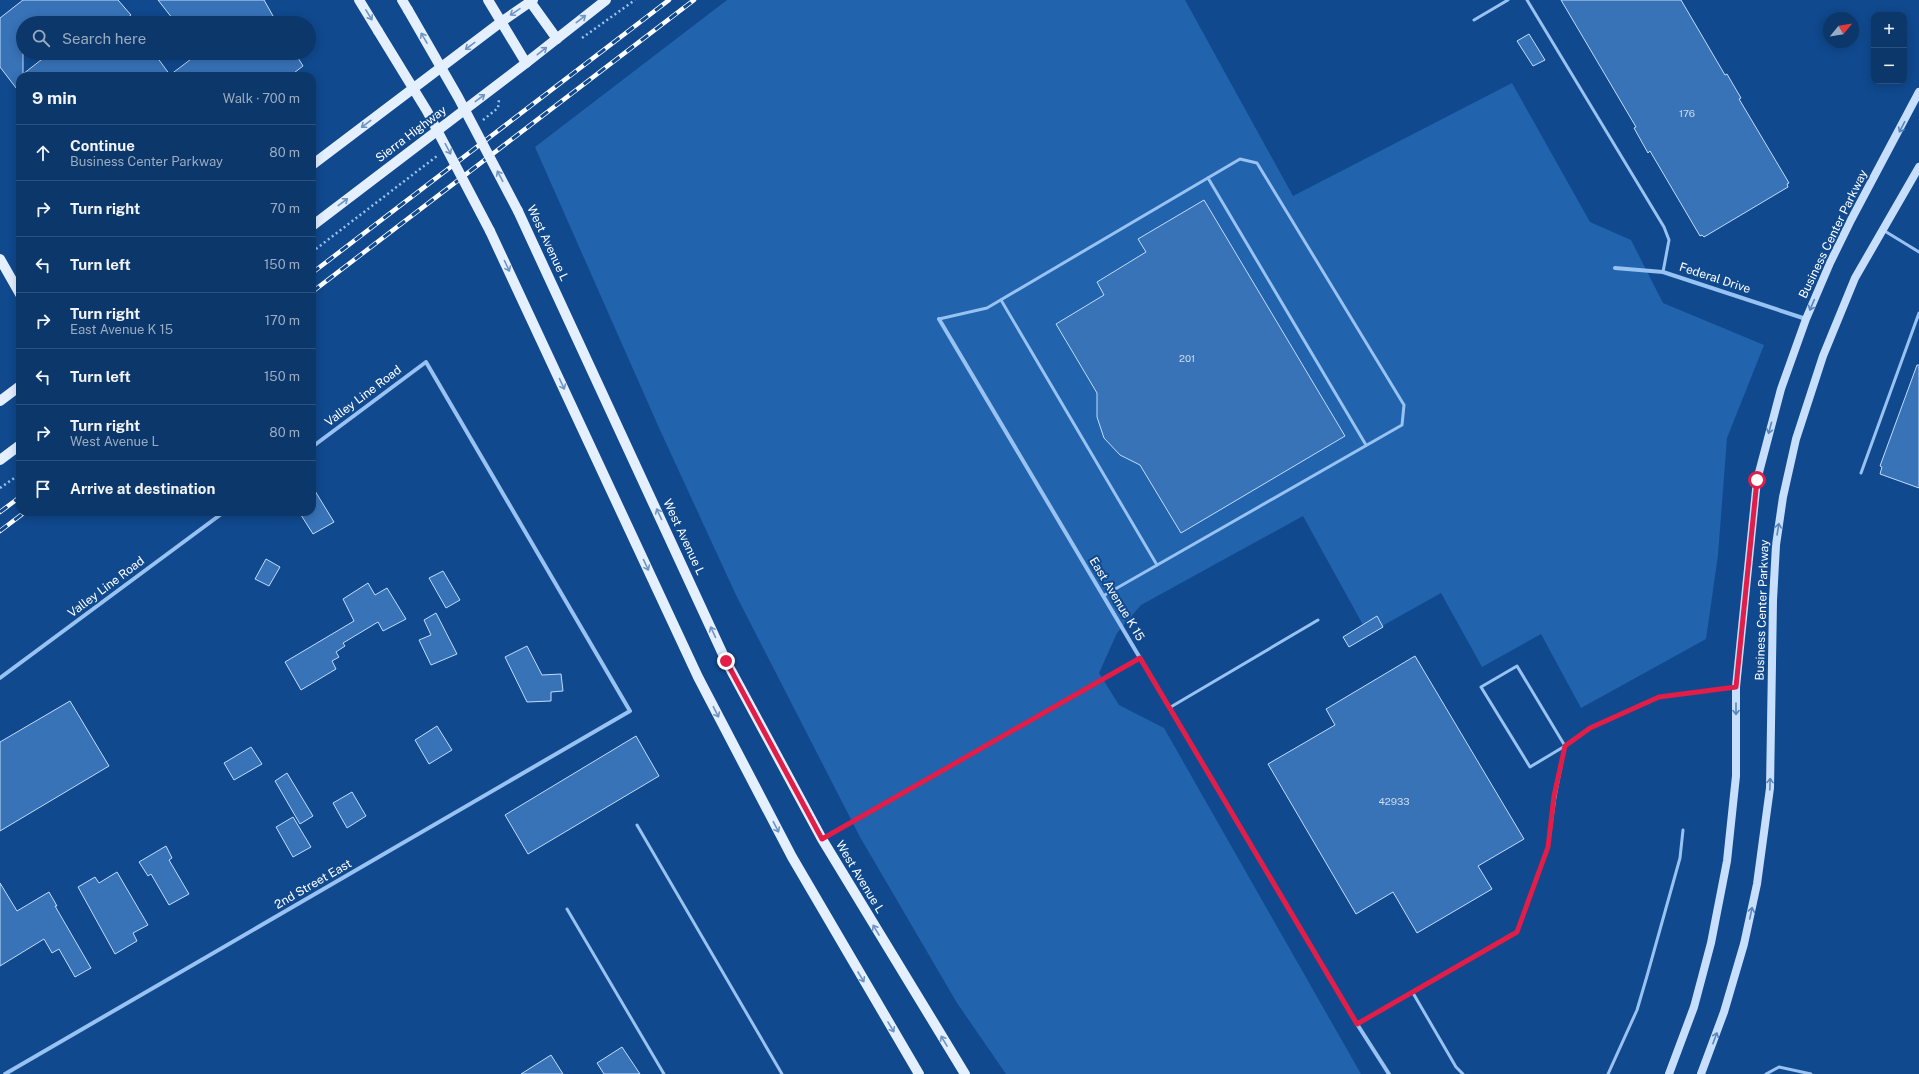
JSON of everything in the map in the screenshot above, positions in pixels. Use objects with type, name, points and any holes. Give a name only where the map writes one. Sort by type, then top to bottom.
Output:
[{"type":"main road","points":[[359,0],[428,111],[490,231],[698,677],[792,857],[919,1074]]},
{"type":"main road","name":"West Avenue L","points":[[402,0],[458,97],[518,211],[726,661],[822,839],[965,1074]]},
{"type":"main road","points":[[488,0],[526,63]]},
{"type":"main road","points":[[316,162],[531,1],[557,39],[606,0]]},
{"type":"main road","name":"Sierra Highway","points":[[316,223],[557,39]]},
{"type":"main road","name":"Business Center Parkway","points":[[1669,1074],[1694,1007],[1711,943],[1727,861],[1736,776],[1736,687],[1757,480],[1781,389],[1806,319],[1830,263],[1851,220],[1919,92]]},
{"type":"main road","name":"Business Center Parkway","points":[[1701,1074],[1724,1012],[1744,944],[1757,884],[1770,788],[1772,600],[1776,545],[1783,497],[1796,439],[1823,356],[1855,278],[1919,167]]},
{"type":"main road","points":[[0,259],[16,287]]},
{"type":"main road","points":[[0,401],[16,389]]},
{"type":"main road","points":[[0,460],[16,448]]},
{"type":"street","name":"Federal Drive","points":[[1615,268],[1663,272],[1806,319]]},
{"type":"street","name":"East Avenue K 15","points":[[939,319],[1357,1024],[1389,1074]]},
{"type":"street","name":"Valley Line Road","points":[[316,444],[426,362],[630,711]]},
{"type":"street","name":"Valley Line Road","points":[[0,678],[219,516]]},
{"type":"street","name":"2nd Street East","points":[[5,1074],[630,711]]},
{"type":"lane","points":[[1474,20],[1508,0]]},
{"type":"lane","points":[[1528,0],[1664,227],[1669,240],[1663,272]]},
{"type":"lane","points":[[939,319],[987,308],[1240,160],[1257,162],[1404,405],[1402,425],[1103,596]]},
{"type":"lane","points":[[1208,178],[1366,445]]},
{"type":"lane","points":[[1883,230],[1919,252]]},
{"type":"lane","points":[[1001,300],[1158,565]]},
{"type":"lane","points":[[1861,473],[1919,313]]},
{"type":"lane","points":[[1169,708],[1318,620]]},
{"type":"lane","points":[[822,839],[1140,658]]},
{"type":"lane","points":[[1357,1024],[1517,932],[1548,847],[1554,796],[1565,746],[1517,666],[1481,686],[1530,766],[1565,746],[1590,728],[1659,697],[1736,687]]},
{"type":"lane","points":[[637,825],[782,1074]]},
{"type":"lane","points":[[1608,1074],[1637,1010],[1648,976],[1680,858],[1683,830]]},
{"type":"lane","points":[[567,909],[664,1074]]},
{"type":"lane","points":[[1413,993],[1456,1067],[1463,1074]]},
{"type":"lane","points":[[1766,1074],[1778,1066],[1811,1074]]},
{"type":"path","points":[[0,488],[16,477]]},
{"type":"shaded area","points":[[727,0],[1185,0],[1293,196],[1512,83],[1590,222],[1631,240],[1663,303],[1764,345],[1727,438],[1718,555],[1706,639],[1581,708],[1541,634],[1482,667],[1441,593],[1368,634],[1303,516],[1141,605],[1117,633],[1099,673],[1119,705],[1164,728],[1361,1074],[1006,1074],[957,1003],[860,837],[736,595],[660,430],[535,147]]},
{"type":"building","points":[[23,0],[118,0],[131,15],[16,16],[16,60],[23,60],[23,72],[16,72],[16,88],[0,67],[0,18]]},
{"type":"building","points":[[158,0],[264,0],[273,16],[171,16]]},
{"type":"building","points":[[1561,0],[1681,0],[1725,75],[1727,74],[1741,98],[1739,99],[1789,183],[1787,184],[1788,187],[1704,237],[1702,235],[1700,236],[1650,151],[1648,153],[1634,128],[1636,127]]},
{"type":"building","points":[[1529,34],[1545,60],[1533,66],[1517,41]]},
{"type":"building","points":[[41,60],[159,60],[168,72],[26,72]]},
{"type":"building","points":[[190,60],[299,60],[303,66],[295,72],[174,72]]},
{"type":"building","points":[[1204,200],[1345,436],[1181,533],[1140,465],[1120,455],[1104,438],[1097,417],[1097,393],[1056,324],[1104,295],[1097,282],[1146,252],[1138,239]]},
{"type":"building","points":[[1917,365],[1919,365],[1919,488],[1880,474],[1882,467],[1880,466]]},
{"type":"building","points":[[316,493],[334,522],[313,534],[302,516],[316,516]]},
{"type":"building","points":[[266,559],[280,567],[269,586],[255,579]]},
{"type":"building","points":[[443,571],[460,600],[446,608],[429,578]]},
{"type":"building","points":[[368,583],[375,595],[387,588],[406,619],[383,631],[378,622],[343,643],[345,646],[336,652],[339,657],[332,661],[336,669],[301,690],[285,662],[354,621],[343,599]]},
{"type":"building","points":[[436,613],[457,654],[431,665],[419,640],[431,635],[424,620]]},
{"type":"building","points":[[1377,616],[1383,627],[1349,647],[1343,637]]},
{"type":"building","points":[[527,646],[542,675],[561,674],[563,691],[551,692],[551,701],[527,702],[505,657]]},
{"type":"building","points":[[1415,656],[1524,839],[1478,866],[1492,889],[1417,933],[1393,892],[1356,914],[1268,764],[1335,725],[1326,709]]},
{"type":"building","points":[[70,701],[109,766],[0,831],[0,742]]},
{"type":"building","points":[[437,726],[452,750],[429,764],[415,740]]},
{"type":"building","points":[[636,736],[659,776],[528,854],[505,815]]},
{"type":"building","points":[[251,747],[262,764],[234,780],[224,763]]},
{"type":"building","points":[[287,773],[313,816],[300,824],[275,781]]},
{"type":"building","points":[[352,792],[366,816],[347,828],[333,803]]},
{"type":"building","points":[[293,817],[311,847],[293,857],[276,827]]},
{"type":"building","points":[[166,846],[172,858],[169,860],[189,894],[169,905],[151,874],[148,876],[139,862]]},
{"type":"building","points":[[117,872],[148,925],[133,933],[137,941],[115,954],[78,887],[95,877],[99,883]]},
{"type":"building","points":[[0,883],[17,911],[49,892],[57,906],[55,906],[91,968],[75,977],[59,949],[52,953],[44,939],[0,966]]},
{"type":"building","points":[[622,1047],[640,1074],[604,1074],[597,1063]]},
{"type":"building","points":[[551,1055],[563,1074],[521,1074]]},
{"type":"railway","points":[[316,270],[669,0]]},
{"type":"railway","points":[[316,289],[694,0]]},
{"type":"railway","points":[[0,512],[16,500]]},
{"type":"railway","points":[[0,531],[20,516]]},
{"type":"route","points":[[726,661],[822,839],[1140,658],[1357,1024],[1517,932],[1548,847],[1554,796],[1565,746],[1590,728],[1659,697],[1736,687],[1744,595],[1757,480]]}]
